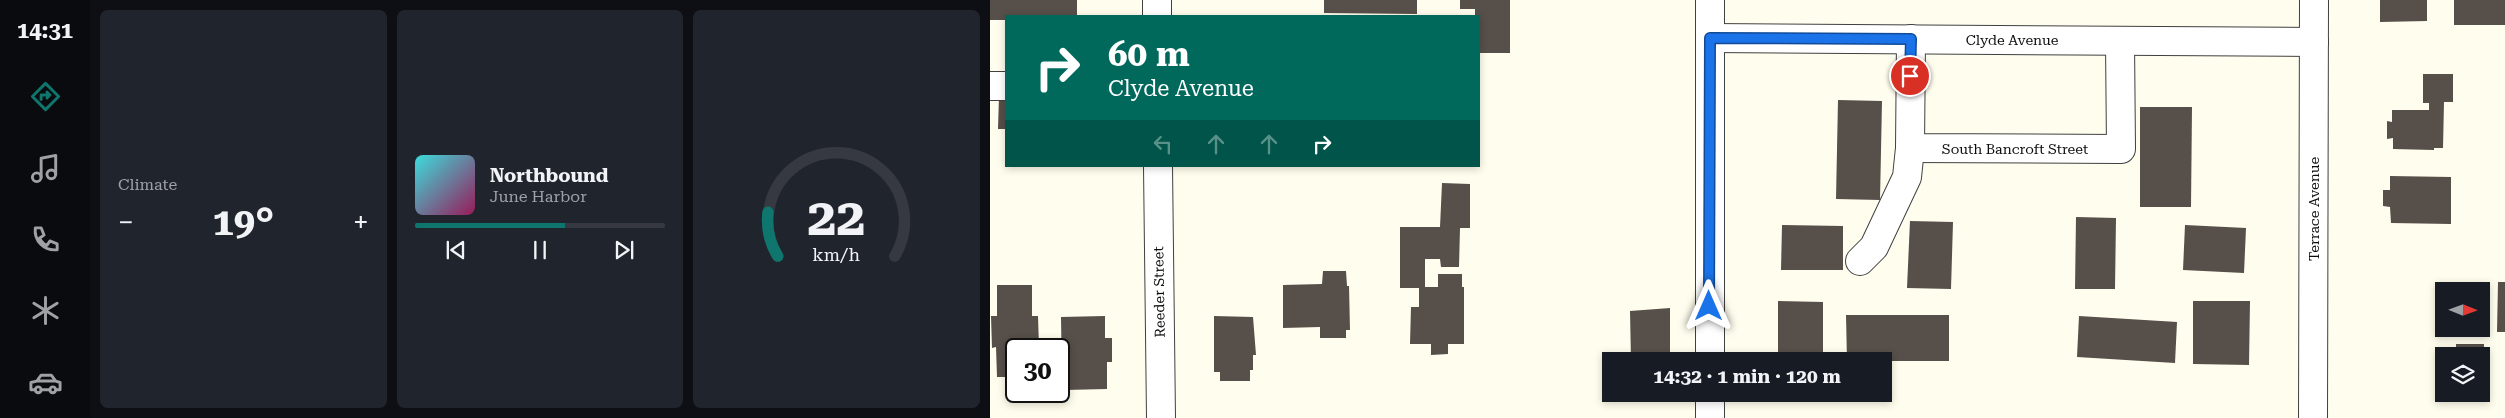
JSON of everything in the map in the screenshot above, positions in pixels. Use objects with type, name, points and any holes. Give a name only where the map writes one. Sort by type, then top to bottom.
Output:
[{"type":"street","points":[[1157,0],[1157,15]]},
{"type":"street","points":[[1710,0],[1710,352]]},
{"type":"street","name":"Terrace Avenue","points":[[2313,418],[2314,0]]},
{"type":"street","name":"Clyde Avenue","points":[[1710,38],[2314,42]]},
{"type":"street","points":[[1860,261],[1874,247],[1908,177],[1911,39]]},
{"type":"street","name":"South Bancroft Street","points":[[1910,148],[2121,149],[2120,40]]},
{"type":"street","points":[[990,86],[1005,86]]},
{"type":"street","name":"Reeder Street","points":[[1158,167],[1160,418]]},
{"type":"street","points":[[1710,402],[1710,418]]},
{"type":"building","points":[[990,0],[1077,0],[1077,15],[1005,15],[1005,20],[990,20]]},
{"type":"building","points":[[1324,0],[1417,0],[1417,14],[1324,13]]},
{"type":"building","points":[[1460,0],[1510,0],[1510,53],[1480,53],[1480,15],[1475,15],[1475,9],[1460,9]]},
{"type":"building","points":[[2380,0],[2427,0],[2427,21],[2380,22]]},
{"type":"building","points":[[2454,0],[2505,0],[2505,25],[2454,25]]},
{"type":"building","points":[[2423,74],[2453,74],[2453,102],[2444,102],[2443,148],[2434,148],[2434,150],[2393,149],[2393,138],[2387,139],[2387,121],[2392,122],[2392,110],[2429,110],[2429,103],[2423,103]]},
{"type":"building","points":[[999,96],[1005,96],[1005,129],[998,129]]},
{"type":"building","points":[[1838,100],[1882,101],[1880,200],[1836,199]]},
{"type":"building","points":[[2140,107],[2192,107],[2191,207],[2140,207]]},
{"type":"building","points":[[2390,176],[2451,177],[2451,224],[2391,223],[2390,207],[2383,206],[2383,190],[2390,190]]},
{"type":"building","points":[[1442,183],[1470,184],[1470,228],[1460,228],[1459,267],[1441,267],[1440,259],[1425,259],[1425,287],[1438,287],[1438,274],[1462,274],[1462,287],[1464,287],[1464,344],[1448,344],[1448,354],[1431,355],[1431,344],[1410,344],[1411,307],[1419,307],[1419,288],[1400,288],[1400,227],[1440,227]]},
{"type":"building","points":[[2076,217],[2116,218],[2115,289],[2075,289]]},
{"type":"building","points":[[1910,221],[1953,222],[1951,289],[1907,288]]},
{"type":"building","points":[[1782,225],[1843,226],[1843,270],[1781,270]]},
{"type":"building","points":[[2185,225],[2246,228],[2244,273],[2183,270]]},
{"type":"building","points":[[1323,271],[1346,271],[1347,286],[1349,286],[1350,330],[1346,330],[1346,338],[1320,338],[1320,327],[1283,328],[1283,285],[1322,284]]},
{"type":"building","points":[[2498,282],[2505,282],[2505,332],[2497,332]]},
{"type":"building","points":[[997,285],[1032,285],[1032,316],[1038,316],[1039,338],[1005,338],[1005,377],[997,377],[996,347],[992,348],[991,316],[997,316]]},
{"type":"building","points":[[1778,301],[1823,302],[1823,352],[1778,352]]},
{"type":"building","points":[[2193,301],[2250,301],[2249,365],[2193,364]]},
{"type":"building","points":[[1670,308],[1670,352],[1631,352],[1630,311]]},
{"type":"building","points":[[1846,315],[1949,315],[1949,361],[1892,361],[1892,352],[1847,352]]},
{"type":"building","points":[[1105,316],[1105,338],[1112,338],[1112,362],[1107,362],[1107,389],[1070,390],[1070,338],[1061,338],[1061,317]]},
{"type":"building","points":[[1214,316],[1253,317],[1256,355],[1253,355],[1253,370],[1250,370],[1250,381],[1220,381],[1220,372],[1214,372]]},
{"type":"building","points":[[2079,316],[2177,322],[2175,363],[2077,357]]},
{"type":"building","points":[[2456,344],[2484,344],[2484,347],[2456,347]]},
{"type":"route","points":[[1709,306],[1710,38],[1911,39],[1910,76]]}]
